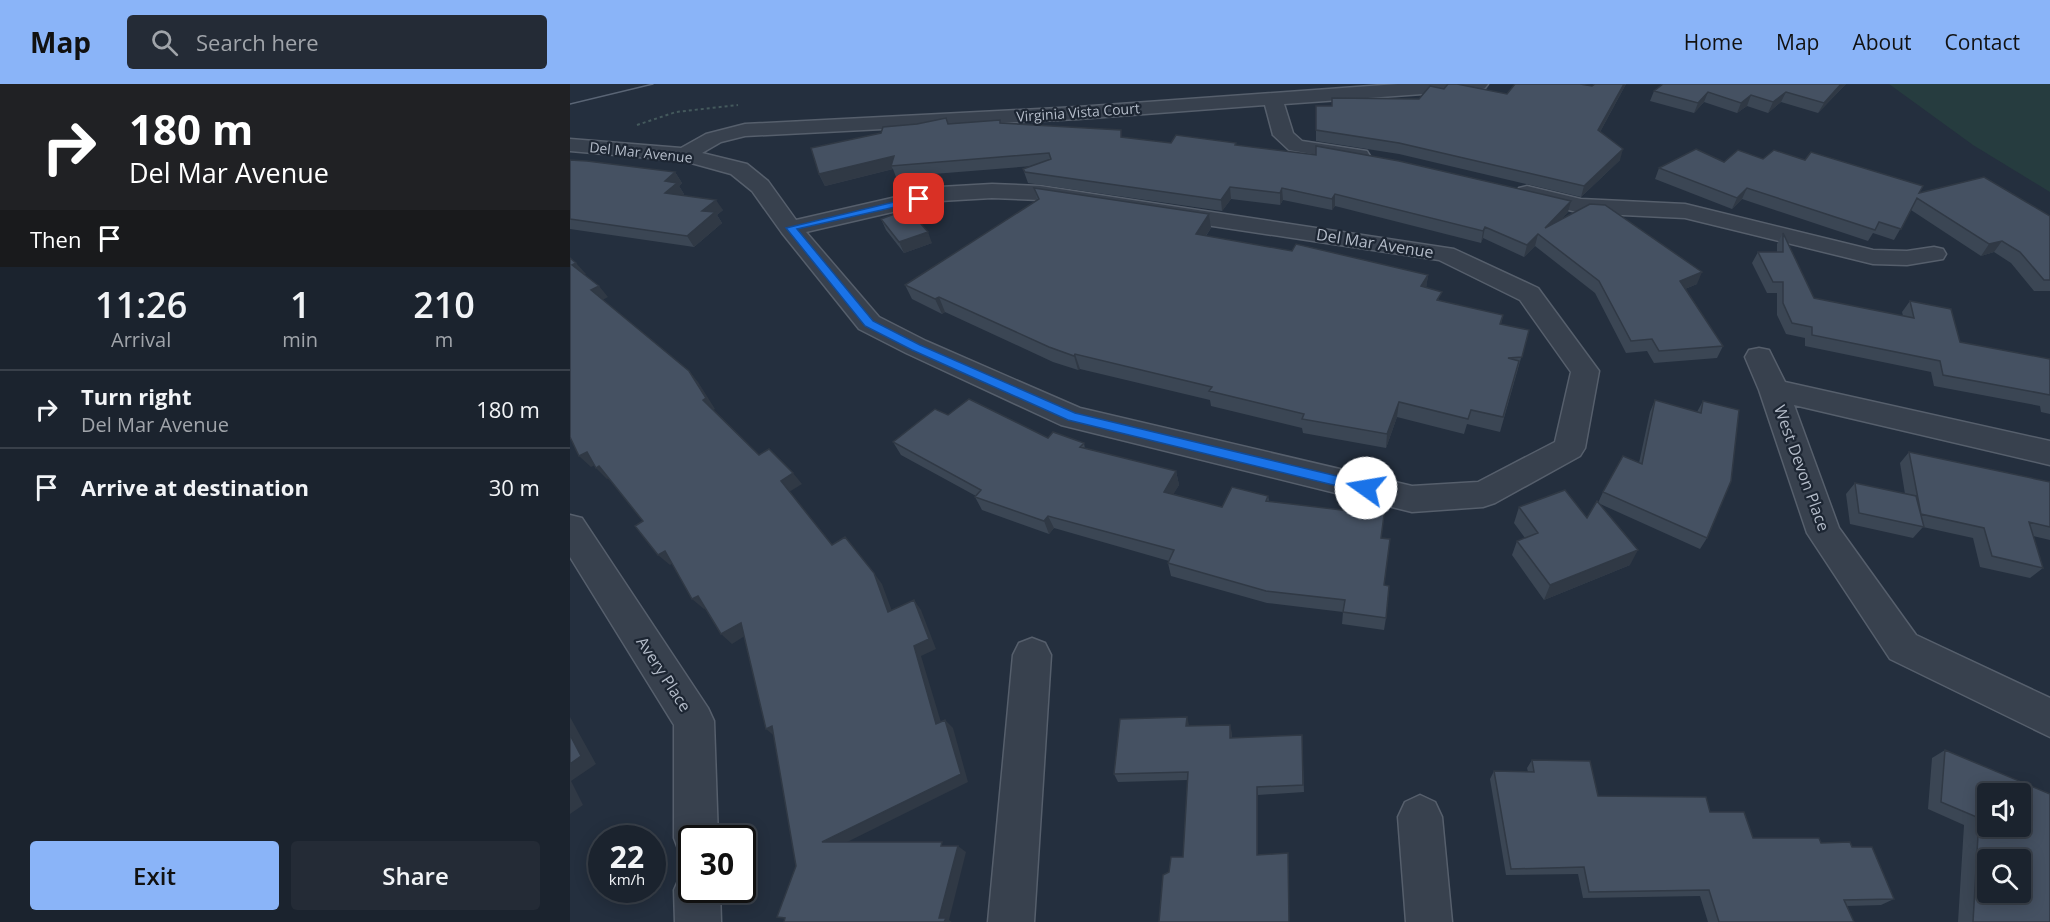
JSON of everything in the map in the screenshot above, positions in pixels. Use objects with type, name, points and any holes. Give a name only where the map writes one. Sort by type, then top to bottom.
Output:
[{"type":"street","name":"Virginia Vista Court","points":[[685,155],[701,142],[726,133],[745,130],[1078,113],[1478,84]]},
{"type":"street","points":[[1273,99],[1283,135],[1296,146],[1376,159]]},
{"type":"street","name":"Del Mar Avenue","points":[[570,145],[685,155],[739,169],[760,186],[790,228],[869,323],[916,347],[1072,417],[1412,499],[1483,494],[1569,448],[1585,371],[1529,294],[1445,254],[1040,193],[992,191],[940,194],[790,228]]},
{"type":"street","points":[[1501,187],[1581,206],[1685,211],[1874,257],[1907,258],[1934,254]]},
{"type":"street","name":"West Devon Place","points":[[1759,357],[1774,390],[1824,533],[1903,647],[2050,718]]},
{"type":"street","name":"West Devon Place","points":[[1774,390],[2050,453]]},
{"type":"street","name":"Avery Place","points":[[570,528],[694,721],[696,825]]},
{"type":"street","points":[[1011,922],[1032,655]]},
{"type":"street","points":[[1420,818],[1429,922]]},
{"type":"street","points":[[697,903],[698,922]]},
{"type":"green space","points":[[1889,84],[2050,84],[2050,192],[1973,145]]},
{"type":"building","points":[[1448,84],[1507,94],[1515,84],[1592,86],[1595,84],[1624,84],[1598,130],[1623,149],[1584,186],[1399,143],[1316,130],[1316,106],[1332,106],[1332,98],[1419,99],[1430,86],[1444,89]]},
{"type":"building","points":[[1663,84],[1841,84],[1824,103],[1786,92],[1773,102],[1751,95],[1741,103],[1708,92],[1698,103],[1654,91]]},
{"type":"building","points":[[946,118],[948,124],[1000,120],[1000,123],[1121,130],[1121,137],[1171,143],[1176,135],[1316,155],[1316,146],[1399,161],[1571,201],[1545,228],[1590,204],[1605,205],[1702,272],[1680,281],[1723,346],[1659,351],[1652,339],[1631,341],[1599,281],[1538,234],[1527,245],[1485,227],[1483,231],[1335,194],[1332,199],[1282,188],[1280,193],[1230,187],[1221,200],[1025,172],[1023,169],[1051,159],[1049,153],[891,166],[894,156],[819,174],[811,148],[881,133],[883,127],[917,124]]},
{"type":"building","points":[[1696,149],[1724,162],[1738,150],[1763,159],[1774,150],[1805,160],[1811,152],[1923,186],[1919,193],[1984,177],[2050,216],[2050,280],[2044,280],[2020,252],[2002,241],[1989,244],[1917,198],[1901,229],[1879,222],[1875,230],[1747,188],[1737,198],[1659,168]]},
{"type":"building","points":[[570,160],[675,172],[665,181],[677,183],[665,193],[716,200],[702,211],[715,212],[687,236],[570,219]]},
{"type":"building","points":[[1034,188],[1209,214],[1196,234],[1292,251],[1296,244],[1428,275],[1421,286],[1442,292],[1437,300],[1503,315],[1500,324],[1529,330],[1522,357],[1508,358],[1519,361],[1503,417],[1471,410],[1468,419],[1399,402],[1387,434],[1302,419],[1304,414],[1209,391],[1212,387],[1075,354],[1074,356],[939,297],[935,299],[905,285],[1039,199]]},
{"type":"building","points":[[908,209],[928,232],[899,242],[881,219]]},
{"type":"building","points":[[1783,233],[1814,298],[1914,318],[1910,301],[1951,309],[1960,342],[2050,359],[2050,395],[1943,375],[1940,361],[1812,335],[1812,327],[1792,323],[1783,303],[1783,282],[1773,282],[1758,252],[1783,252]]},
{"type":"building","points":[[570,258],[576,263],[572,265],[599,286],[591,290],[689,371],[706,398],[703,400],[759,455],[769,449],[793,473],[781,481],[832,545],[845,537],[874,573],[888,612],[914,600],[929,639],[914,646],[936,724],[945,720],[961,774],[822,842],[942,842],[941,846],[958,846],[939,918],[946,918],[944,922],[784,922],[785,918],[777,917],[796,866],[772,726],[766,729],[741,623],[721,634],[698,596],[692,599],[665,551],[658,555],[635,526],[643,521],[599,466],[596,468],[587,452],[579,456],[570,437]]},
{"type":"building","points":[[969,399],[1048,438],[1053,432],[1084,443],[1080,447],[1176,471],[1164,492],[1222,507],[1232,487],[1268,496],[1266,501],[1384,515],[1381,538],[1390,539],[1384,585],[1389,586],[1386,618],[1343,612],[1345,600],[1266,591],[1168,563],[1174,550],[1048,516],[1044,521],[975,497],[981,490],[893,442],[935,409],[948,415]]},
{"type":"building","points":[[1655,400],[1701,413],[1703,401],[1739,410],[1731,481],[1707,538],[1603,492],[1623,456],[1642,464]]},
{"type":"building","points":[[1909,452],[2050,482],[2050,527],[2029,522],[2043,568],[1992,556],[1984,528],[1921,514]]},
{"type":"building","points":[[1855,483],[1916,496],[1924,527],[1859,513]]},
{"type":"building","points":[[1565,490],[1587,518],[1597,501],[1638,550],[1550,585],[1517,541],[1538,533],[1519,507]]},
{"type":"building","points":[[1187,717],[1186,726],[1230,725],[1230,738],[1302,735],[1303,785],[1257,787],[1257,855],[1288,853],[1289,922],[1159,922],[1163,875],[1169,872],[1171,857],[1183,857],[1188,772],[1114,774],[1120,719]]},
{"type":"building","points":[[570,735],[581,756],[570,764]]},
{"type":"building","points":[[1945,750],[2024,783],[1977,783],[1977,817],[1941,802]]},
{"type":"building","points":[[1532,760],[1590,761],[1598,796],[1706,797],[1710,812],[1744,812],[1753,838],[1819,838],[1821,843],[1850,842],[1852,847],[1872,847],[1894,899],[1844,900],[1854,922],[1719,922],[1709,890],[1589,892],[1584,867],[1511,869],[1494,771],[1534,772]]},
{"type":"building","points":[[2031,786],[2050,794],[2050,922],[1973,922],[1977,853],[1977,903],[2031,903],[2031,849],[1977,849],[1978,837],[2031,837]]},
{"type":"tram line","points":[[570,104],[653,84]]},
{"type":"route","points":[[919,199],[790,228],[869,323],[916,347],[1072,417],[1366,488]]}]
